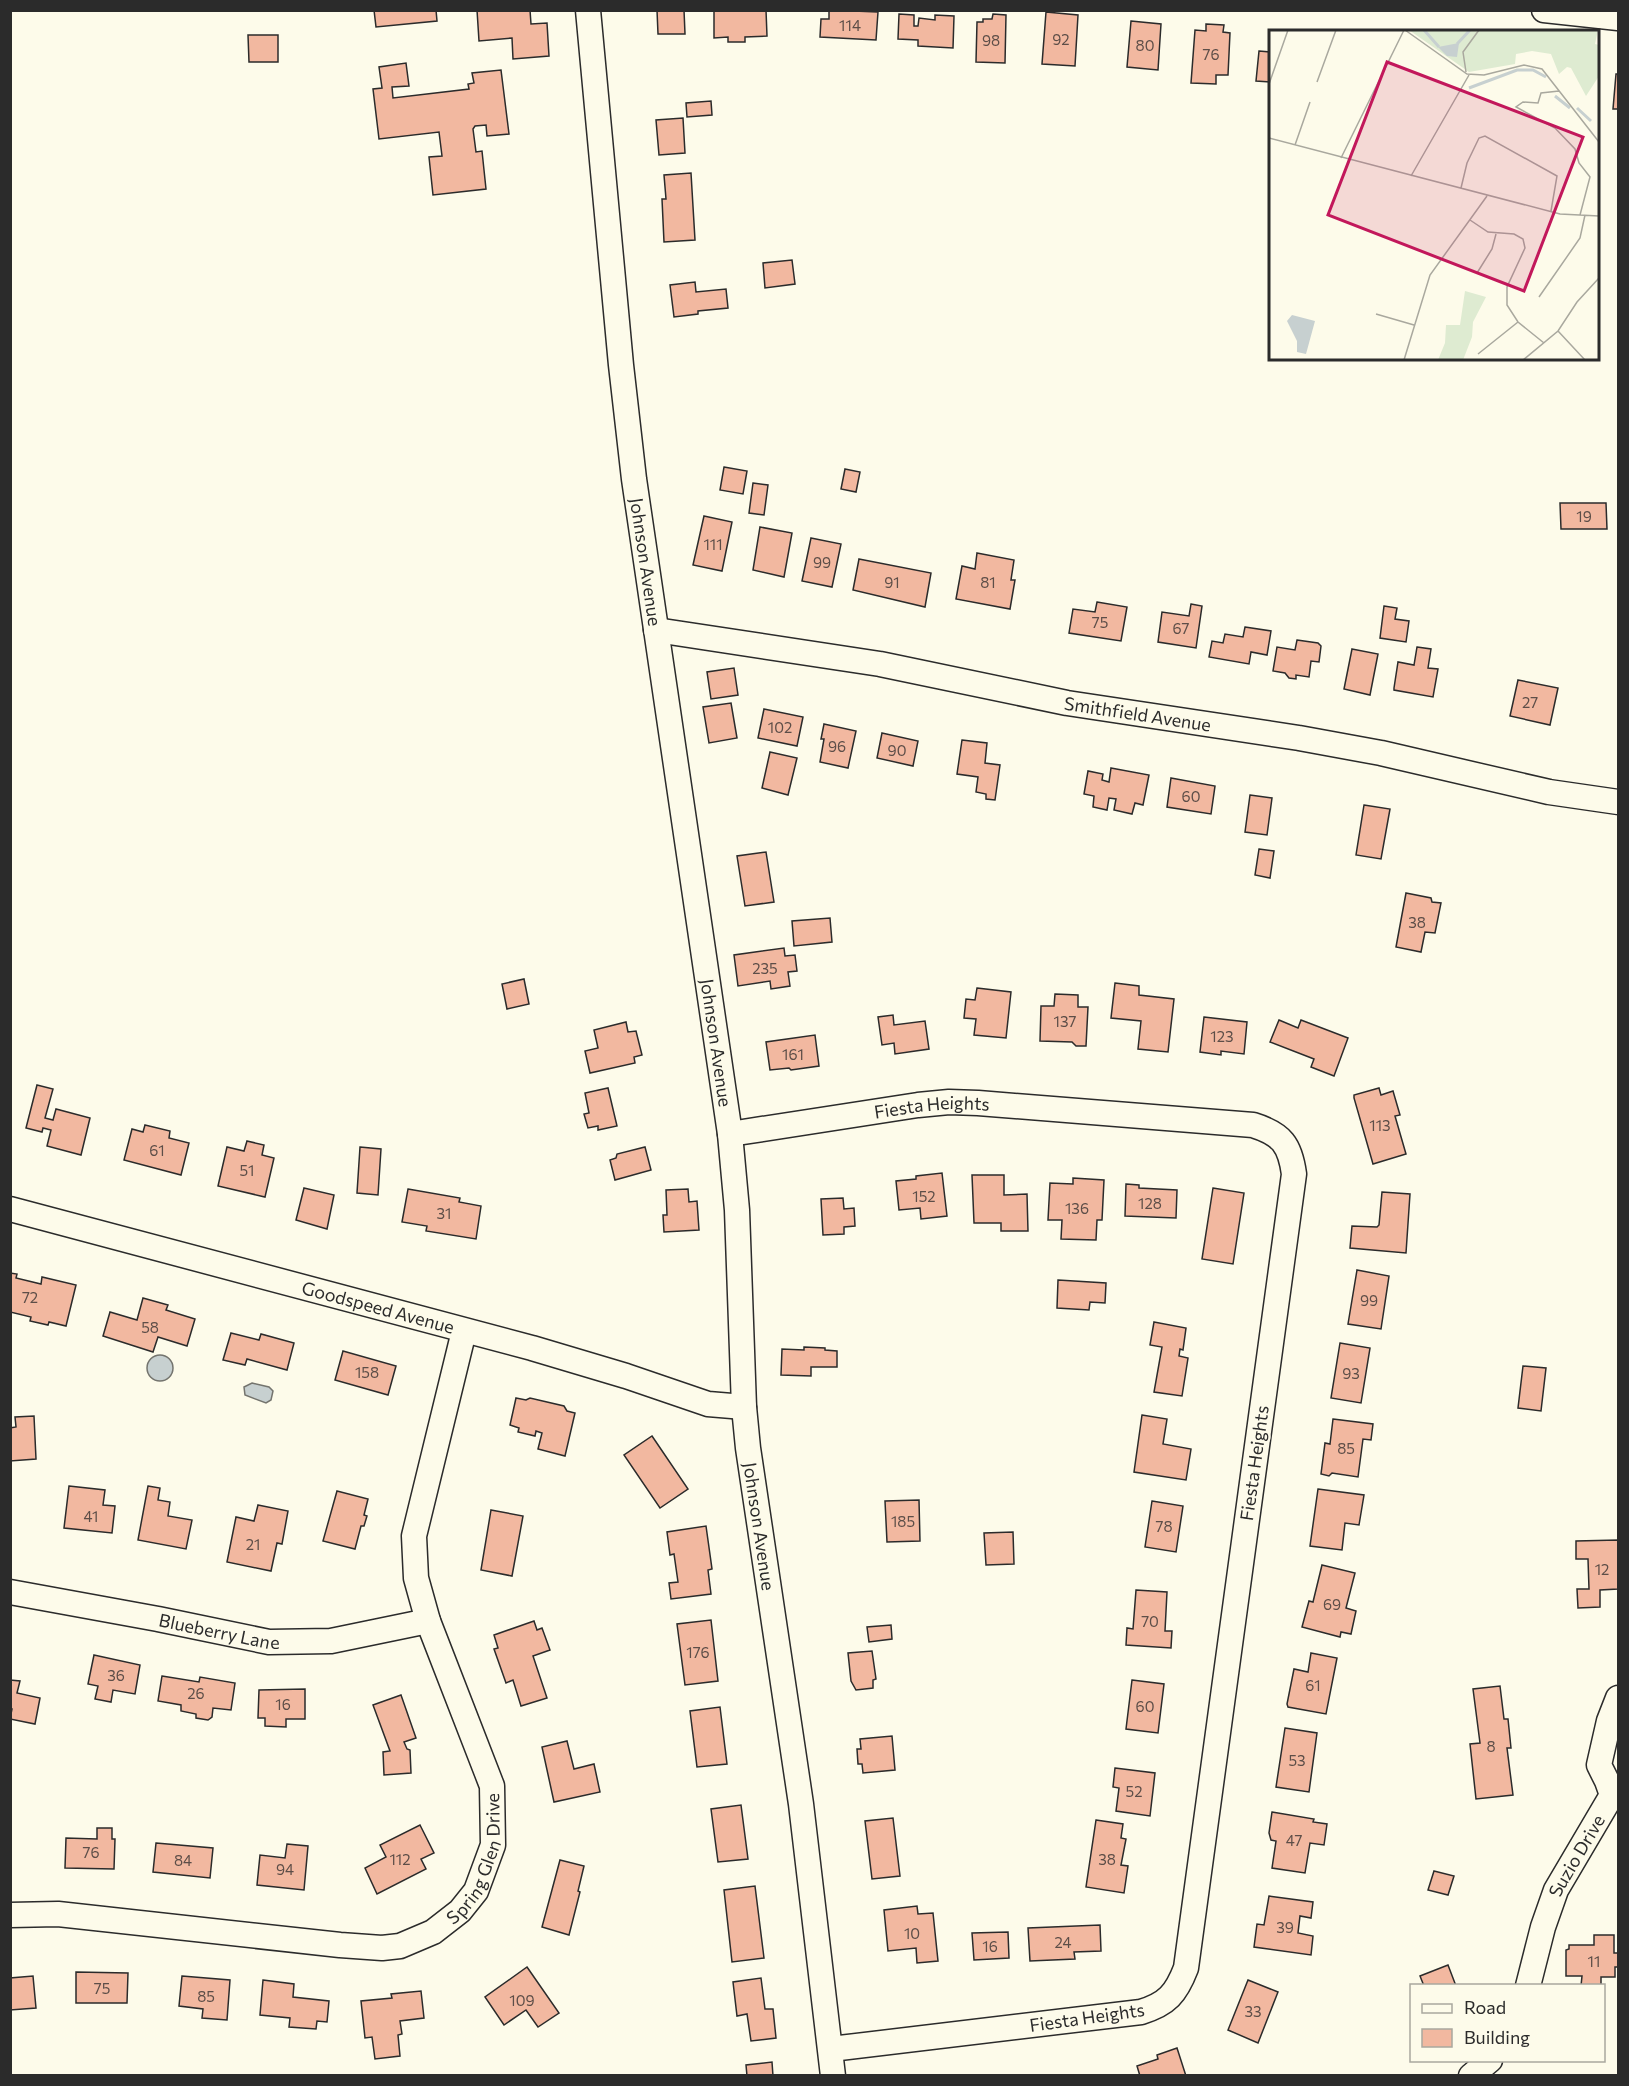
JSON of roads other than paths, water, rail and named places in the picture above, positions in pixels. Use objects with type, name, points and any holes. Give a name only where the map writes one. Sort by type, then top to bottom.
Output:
[{"type":"street","name":"Johnson Avenue","points":[[588,10],[621,365],[634,479],[730,1134],[740,1276],[744,1407],[755,1504],[801,1804],[833,2076]]},
{"type":"street","points":[[1544,10],[1618,18]]},
{"type":"street","name":"Smithfield Avenue","points":[[656,630],[880,664],[1067,703],[1299,738],[1381,753],[1549,792],[1618,802]]},
{"type":"street","name":"Fiesta Heights","points":[[730,1134],[918,1105],[950,1102],[978,1103],[1253,1125],[1271,1130],[1284,1142],[1292,1156],[1294,1174],[1186,1968],[1179,1985],[1170,1998],[1157,2007],[1141,2012],[831,2049]]},
{"type":"street","name":"Goodspeed Avenue","points":[[10,1209],[564,1357],[708,1404],[744,1407]]},
{"type":"street","name":"Spring Glen Drive","points":[[10,1916],[58,1914],[382,1948],[400,1946],[433,1932],[460,1911],[476,1891],[493,1845],[492,1786],[428,1622],[416,1578],[414,1536],[464,1331]]},
{"type":"street","name":"Blueberry Lane","points":[[10,1592],[269,1642],[331,1641],[428,1622]]},
{"type":"street","name":"Suzio Drive","points":[[1529,1984],[1543,1927],[1556,1890],[1612,1796],[1599,1766],[1609,1721],[1618,1698]]},
{"type":"street","points":[[1471,2076],[1489,2062]]}]
